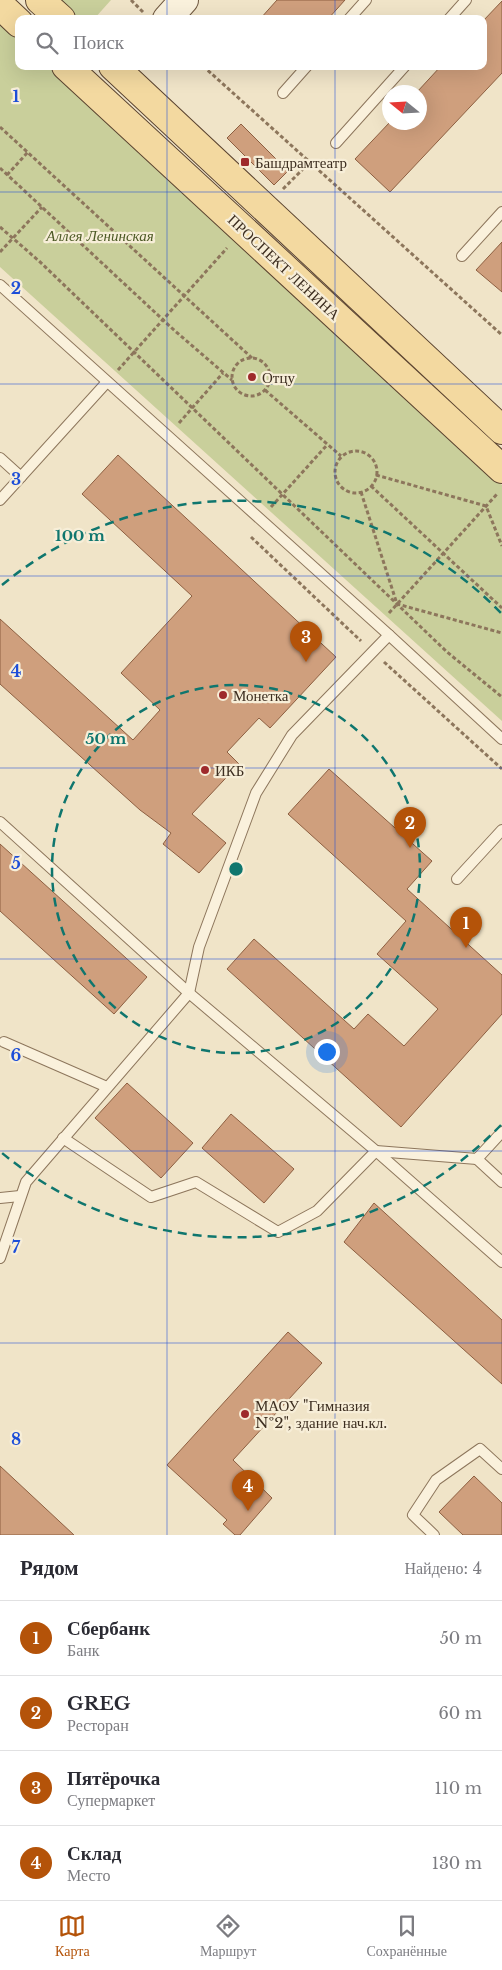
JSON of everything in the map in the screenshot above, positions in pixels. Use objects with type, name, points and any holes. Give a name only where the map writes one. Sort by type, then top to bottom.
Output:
[{"type":"main road","points":[[40,0],[57,15]]},
{"type":"main road","points":[[0,5],[15,19]]},
{"type":"main road","name":"ПРОСПЕКТ ЛЕНИНА","points":[[70,70],[502,469]]},
{"type":"main road","name":"ПРОСПЕКТ ЛЕНИНА","points":[[119,70],[502,430]]},
{"type":"street","points":[[171,15],[184,0]]},
{"type":"street","points":[[95,93],[115,70]]},
{"type":"lane","points":[[353,15],[366,0]]},
{"type":"lane","points":[[453,15],[466,0]]},
{"type":"lane","points":[[283,93],[303,70]]},
{"type":"lane","points":[[336,143],[401,70]]},
{"type":"lane","points":[[462,256],[502,212]]},
{"type":"lane","points":[[0,285],[502,739]]},
{"type":"lane","points":[[0,500],[106,382]]},
{"type":"lane","points":[[0,458],[21,477]]},
{"type":"lane","points":[[0,1258],[26,1182],[189,993],[200,947],[256,793],[292,735],[389,635]]},
{"type":"lane","points":[[0,822],[189,993],[376,1151],[502,1262]]},
{"type":"lane","points":[[457,878],[502,830]]},
{"type":"lane","points":[[4,1042],[107,1087]]},
{"type":"lane","points":[[477,1159],[502,1132]]},
{"type":"lane","points":[[63,1138],[151,1197],[196,1182],[278,1232],[316,1211],[376,1151],[477,1159],[502,1182]]},
{"type":"lane","points":[[0,1198],[20,1196]]},
{"type":"lane","points":[[434,1535],[413,1515],[436,1480],[480,1449],[502,1469]]},
{"type":"path","points":[[207,70],[502,335]]},
{"type":"path","points":[[0,127],[252,358]]},
{"type":"path","points":[[7,175],[28,152]]},
{"type":"path","points":[[280,193],[310,162]]},
{"type":"path","points":[[0,168],[163,319],[232,380],[236,389],[246,396],[258,395],[265,390],[270,382],[270,370],[261,360],[252,358],[242,360],[236,364],[232,380]]},
{"type":"path","points":[[0,252],[42,207]]},
{"type":"path","points":[[0,227],[39,261],[448,652],[502,697]]},
{"type":"path","points":[[106,382],[228,247]]},
{"type":"path","points":[[167,437],[223,373]]},
{"type":"path","points":[[265,390],[341,456]]},
{"type":"path","points":[[260,520],[328,445]]},
{"type":"path","points":[[354,450],[367,454],[376,465],[376,475],[371,486],[361,492],[348,492],[337,483],[334,469],[341,456],[354,450]]},
{"type":"path","points":[[376,475],[486,506]]},
{"type":"path","points":[[371,486],[502,608]]},
{"type":"path","points":[[362,641],[502,489]]},
{"type":"path","points":[[361,492],[398,604]]},
{"type":"path","points":[[486,506],[502,546]]},
{"type":"path","points":[[398,604],[502,633]]},
{"type":"green space","points":[[46,0],[111,0],[98,15],[63,15]]},
{"type":"green space","name":"Аллея Ленинская","points":[[0,17],[15,31],[15,70],[57,70],[502,485],[502,721],[0,267]]},
{"type":"building","points":[[277,0],[345,0],[332,15],[264,15]]},
{"type":"building","points":[[502,1],[502,73],[390,192],[355,159],[382,130],[427,130],[427,85],[423,85],[437,70],[487,70],[487,17]]},
{"type":"building","points":[[241,124],[288,171],[274,185],[227,138]]},
{"type":"building","points":[[502,242],[502,292],[476,270]]},
{"type":"building","points":[[118,455],[336,657],[270,728],[259,718],[227,752],[239,764],[192,814],[226,843],[199,873],[163,844],[171,833],[140,810],[0,684],[0,619],[133,740],[160,710],[121,673],[192,596],[82,494]]},
{"type":"building","points":[[329,769],[432,861],[407,889],[502,975],[502,1014],[401,1127],[227,969],[254,939],[354,1029],[368,1014],[404,1046],[438,1009],[377,954],[406,921],[288,814]]},
{"type":"building","points":[[0,844],[147,977],[114,1014],[0,911]]},
{"type":"building","points":[[127,1083],[193,1143],[161,1178],[95,1118]]},
{"type":"building","points":[[231,1114],[294,1169],[264,1203],[202,1148]]},
{"type":"building","points":[[374,1203],[502,1320],[502,1384],[344,1242]]},
{"type":"building","name":"МАОУ \"Гимназия №2\", здание нач.кл.","points":[[288,1332],[322,1363],[233,1460],[272,1498],[240,1535],[235,1535],[223,1524],[227,1520],[167,1465]]},
{"type":"building","points":[[0,1466],[74,1535],[0,1535]]},
{"type":"building","points":[[474,1476],[502,1503],[502,1535],[463,1535],[439,1512]]},
{"type":"place","name":"Башдрамтеатр","points":[[245,162]]},
{"type":"place","name":"Отцу","points":[[252,377]]},
{"type":"place","name":"Пятёрочка","points":[[306,662]]},
{"type":"place","name":"Монетка","points":[[223,695]]},
{"type":"place","name":"ИКБ","points":[[205,770]]},
{"type":"place","name":"GREG","points":[[410,848]]},
{"type":"place","name":"Сбербанк","points":[[466,948]]},
{"type":"place","name":"МАОУ \"Гимназия №2\", здание нач.кл.","points":[[245,1414]]},
{"type":"place","name":"Склад","points":[[248,1511]]}]
